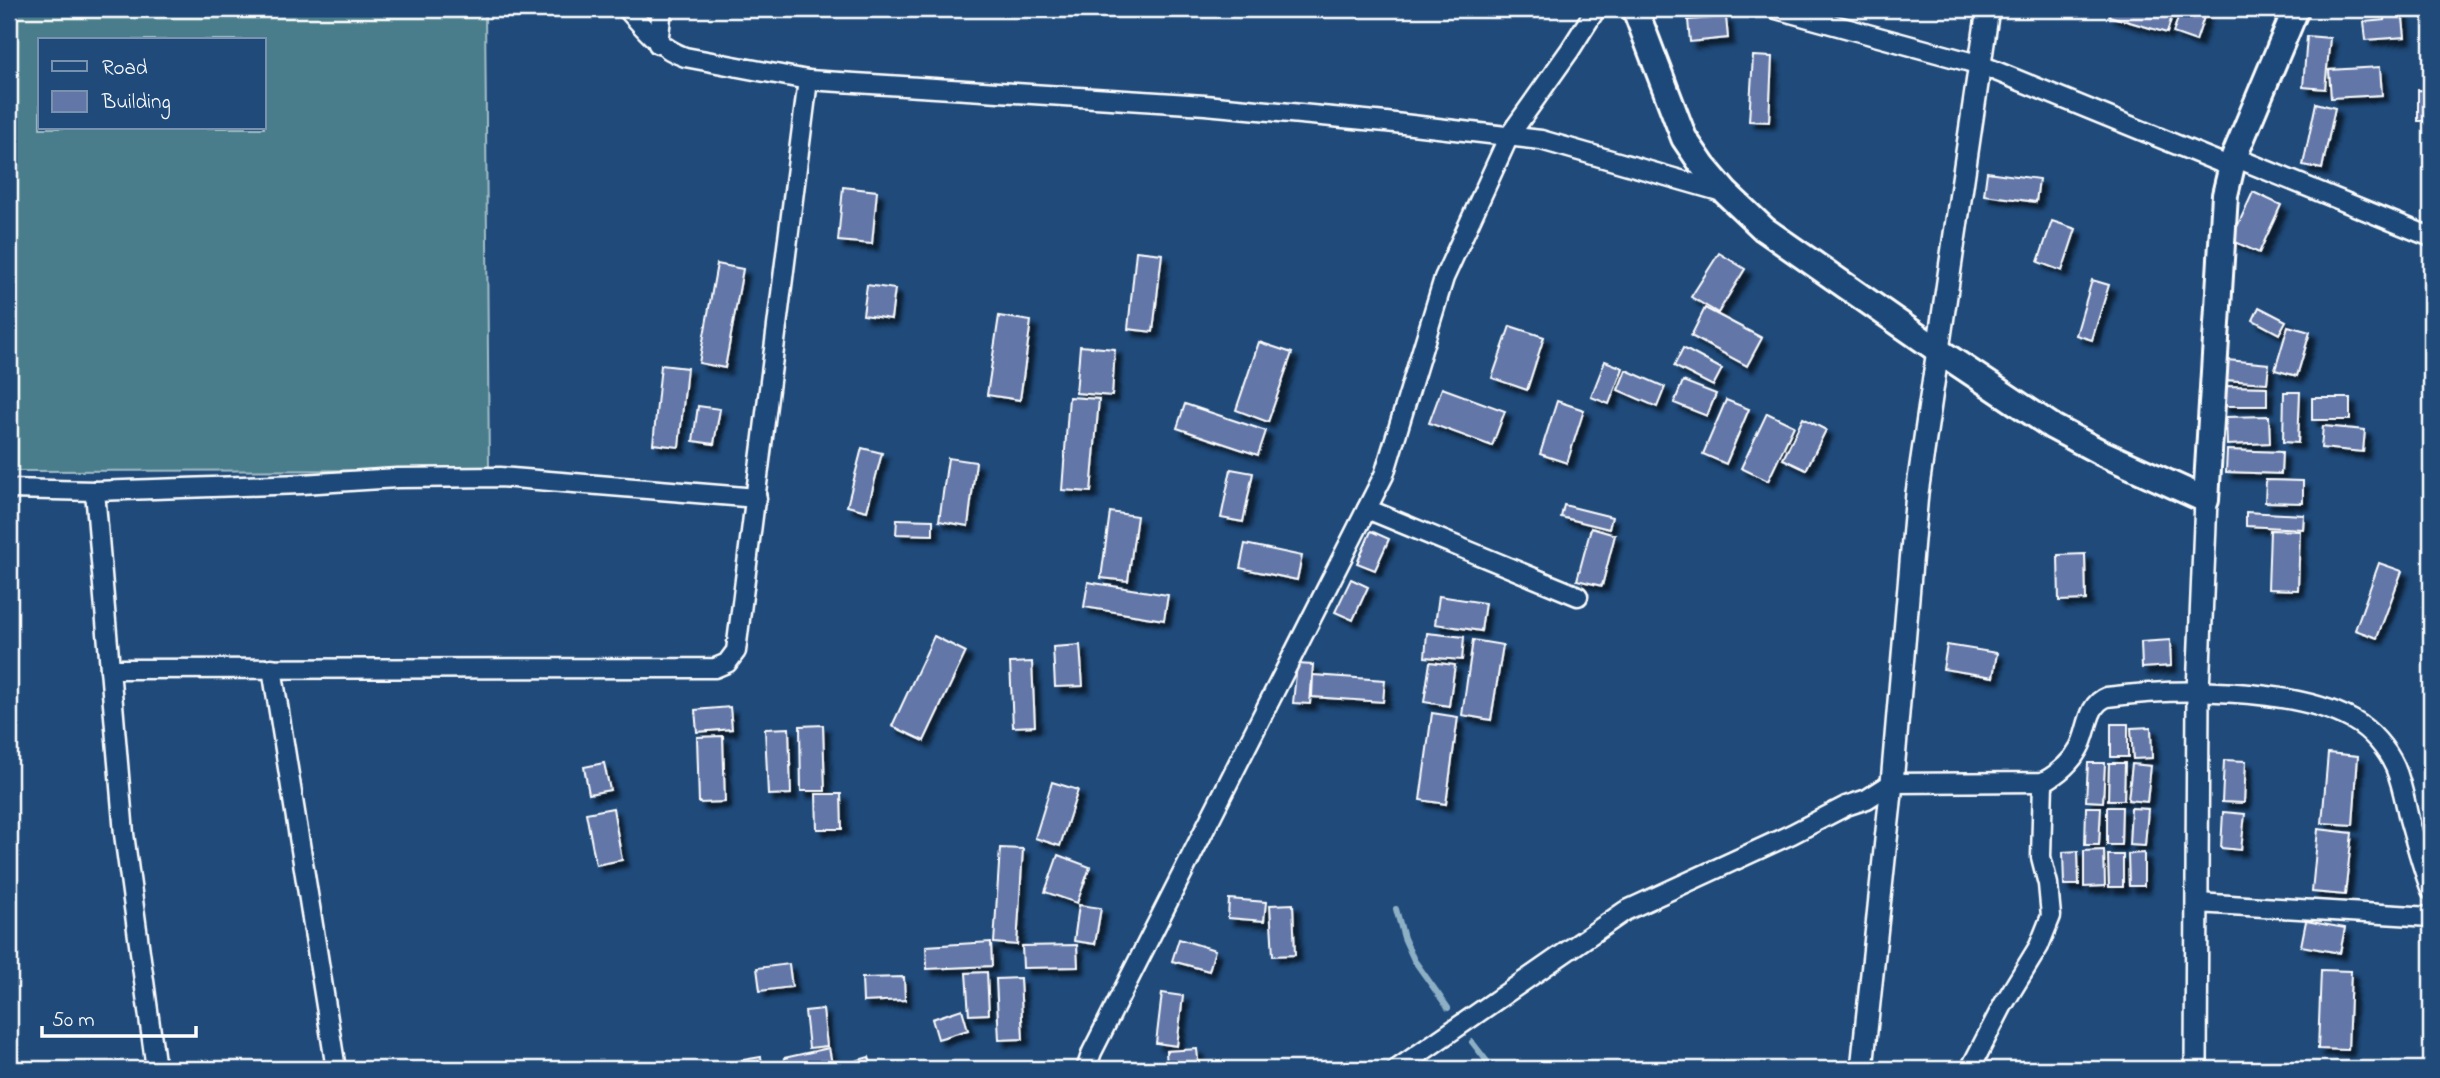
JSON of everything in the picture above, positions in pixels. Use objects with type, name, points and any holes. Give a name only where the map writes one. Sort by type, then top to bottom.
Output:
[{"type":"main road","points":[[1635,9],[1684,138],[1726,193],[1764,229],[1939,351],[2053,426],[2102,453],[2206,500],[2221,236],[2232,162],[2296,9]]},
{"type":"street","points":[[627,9],[658,44],[685,57],[808,80],[1205,106],[1385,121],[1509,136],[1541,141],[1726,193]]},
{"type":"street","points":[[658,44],[662,9]]},
{"type":"street","points":[[1086,1069],[1092,1052],[1384,475],[1444,278],[1509,136],[1596,9]]},
{"type":"street","points":[[1776,9],[1981,65],[2431,237]]},
{"type":"street","points":[[1862,1069],[1892,783],[1917,493],[1988,9]]},
{"type":"street","points":[[110,669],[715,668],[727,663],[736,652],[808,80]]},
{"type":"street","points":[[9,489],[95,491],[397,478],[500,478],[757,498]]},
{"type":"street","points":[[95,491],[124,834],[156,1069]]},
{"type":"street","points":[[2196,1069],[2198,691],[2206,500]]},
{"type":"street","points":[[1367,509],[1578,596]]},
{"type":"street","points":[[272,668],[336,1069]]},
{"type":"street","points":[[1397,1069],[1625,911],[1792,834],[1846,806],[1867,799],[1892,783],[2043,782],[2057,774],[2080,748],[2094,705],[2099,699],[2129,694],[2198,691],[2285,698],[2333,711],[2355,721],[2371,733],[2395,767],[2420,860],[2431,890]]},
{"type":"street","points":[[1969,1069],[2003,1005],[2039,946],[2051,916],[2041,857],[2043,782]]},
{"type":"street","points":[[2197,903],[2431,917]]},
{"type":"green space","points":[[9,9],[485,9],[489,470],[9,471]]},
{"type":"building","points":[[2111,9],[2174,9],[2167,33],[2109,16]]},
{"type":"building","points":[[2181,9],[2206,11],[2196,41],[2173,33]]},
{"type":"building","points":[[2384,9],[2402,9],[2405,37],[2366,40],[2364,22],[2385,20]]},
{"type":"building","points":[[1726,17],[1728,38],[1690,42],[1688,20]]},
{"type":"building","points":[[2307,36],[2330,38],[2325,89],[2303,87]]},
{"type":"building","points":[[1753,56],[1772,57],[1769,122],[1749,121]]},
{"type":"building","points":[[2380,67],[2382,95],[2331,98],[2329,70]]},
{"type":"building","points":[[2418,90],[2431,91],[2431,121],[2418,121]]},
{"type":"building","points":[[2316,103],[2335,108],[2322,169],[2303,165]]},
{"type":"building","points":[[1987,172],[2039,179],[2036,202],[1984,195]]},
{"type":"building","points":[[843,187],[877,191],[872,244],[838,241]]},
{"type":"building","points":[[2253,192],[2281,205],[2259,253],[2231,240]]},
{"type":"building","points":[[2052,221],[2076,229],[2062,271],[2038,262]]},
{"type":"building","points":[[1136,251],[1162,254],[1153,332],[1128,329]]},
{"type":"building","points":[[1719,253],[1745,269],[1718,313],[1691,297]]},
{"type":"building","points":[[717,264],[743,269],[725,368],[699,363]]},
{"type":"building","points":[[2092,280],[2109,285],[2092,340],[2076,335]]},
{"type":"building","points":[[867,285],[895,289],[891,319],[863,315]]},
{"type":"building","points":[[2259,307],[2286,321],[2279,334],[2253,320]]},
{"type":"building","points":[[1705,308],[1762,338],[1747,366],[1691,336]]},
{"type":"building","points":[[999,316],[1031,321],[1020,400],[987,395]]},
{"type":"building","points":[[1510,326],[1544,337],[1527,390],[1492,378]]},
{"type":"building","points":[[2288,326],[2310,332],[2297,376],[2275,370]]},
{"type":"building","points":[[1259,342],[1292,353],[1268,422],[1236,410]]},
{"type":"building","points":[[1080,346],[1115,349],[1112,396],[1076,393]]},
{"type":"building","points":[[1683,348],[1722,369],[1713,386],[1674,366]]},
{"type":"building","points":[[2227,360],[2269,364],[2267,383],[2225,380]]},
{"type":"building","points":[[1605,361],[1623,368],[1609,404],[1591,397]]},
{"type":"building","points":[[661,365],[687,368],[679,447],[653,444]]},
{"type":"building","points":[[1626,370],[1665,387],[1657,407],[1618,390]]},
{"type":"building","points":[[1683,381],[1716,394],[1707,416],[1674,403]]},
{"type":"building","points":[[2224,386],[2267,387],[2267,406],[2223,406]]},
{"type":"building","points":[[1442,388],[1505,411],[1492,446],[1429,423]]},
{"type":"building","points":[[2284,392],[2300,392],[2298,443],[2283,442]]},
{"type":"building","points":[[1069,397],[1099,399],[1091,492],[1062,490]]},
{"type":"building","points":[[2312,398],[2350,398],[2350,420],[2312,420]]},
{"type":"building","points":[[1726,400],[1749,409],[1726,464],[1703,454]]},
{"type":"building","points":[[1557,401],[1584,410],[1567,463],[1540,454]]},
{"type":"building","points":[[1185,404],[1266,431],[1258,455],[1177,428]]},
{"type":"building","points":[[698,406],[720,409],[714,444],[693,441]]},
{"type":"building","points":[[1767,413],[1794,426],[1768,481],[1741,468]]},
{"type":"building","points":[[2269,416],[2270,443],[2227,445],[2226,417]]},
{"type":"building","points":[[1803,418],[1826,430],[1806,470],[1783,459]]},
{"type":"building","points":[[2323,426],[2365,430],[2363,452],[2321,448]]},
{"type":"building","points":[[862,448],[882,453],[867,511],[847,506]]},
{"type":"building","points":[[2227,450],[2282,452],[2281,474],[2226,472]]},
{"type":"building","points":[[948,458],[976,462],[968,526],[939,521]]},
{"type":"building","points":[[1231,469],[1253,473],[1243,522],[1221,518]]},
{"type":"building","points":[[2266,480],[2303,481],[2303,503],[2265,502]]},
{"type":"building","points":[[1564,505],[1612,517],[1609,529],[1561,517]]},
{"type":"building","points":[[1110,512],[1137,516],[1128,581],[1101,578]]},
{"type":"building","points":[[2246,512],[2304,515],[2303,529],[2246,526]]},
{"type":"building","points":[[897,519],[933,520],[933,535],[896,534]]},
{"type":"building","points":[[1591,528],[1615,535],[1602,586],[1577,580]]},
{"type":"building","points":[[2270,530],[2300,531],[2298,590],[2268,589]]},
{"type":"building","points":[[1371,531],[1389,539],[1375,570],[1357,563]]},
{"type":"building","points":[[1245,544],[1302,556],[1297,580],[1240,568]]},
{"type":"building","points":[[2085,554],[2086,600],[2059,601],[2058,555]]},
{"type":"building","points":[[2379,563],[2402,571],[2377,638],[2355,630]]},
{"type":"building","points":[[1351,579],[1368,587],[1353,620],[1335,612]]},
{"type":"building","points":[[1088,582],[1168,595],[1164,620],[1084,607]]},
{"type":"building","points":[[1439,596],[1485,603],[1481,631],[1435,624]]},
{"type":"building","points":[[1427,633],[1464,637],[1462,660],[1425,657]]},
{"type":"building","points":[[934,636],[966,652],[924,741],[892,726]]},
{"type":"building","points":[[1473,640],[1503,645],[1491,720],[1462,715]]},
{"type":"building","points":[[2170,640],[2171,666],[2142,668],[2141,642]]},
{"type":"building","points":[[1080,645],[1083,686],[1055,687],[1053,647]]},
{"type":"building","points":[[1947,645],[1997,653],[1993,677],[1943,669]]},
{"type":"building","points":[[1032,662],[1035,726],[1013,727],[1010,663]]},
{"type":"building","points":[[1430,662],[1455,665],[1449,706],[1424,702]]},
{"type":"building","points":[[1297,664],[1313,665],[1310,704],[1293,703]]},
{"type":"building","points":[[1313,675],[1385,680],[1383,702],[1312,697]]},
{"type":"building","points":[[730,707],[732,729],[697,732],[695,710]]},
{"type":"building","points":[[1432,713],[1458,717],[1446,804],[1420,800]]},
{"type":"building","points":[[2111,724],[2128,724],[2128,757],[2111,757]]},
{"type":"building","points":[[823,725],[825,791],[801,791],[800,726]]},
{"type":"building","points":[[2151,727],[2152,758],[2133,759],[2131,728]]},
{"type":"building","points":[[789,728],[791,794],[768,795],[765,729]]},
{"type":"building","points":[[723,736],[725,802],[699,803],[697,737]]},
{"type":"building","points":[[2328,753],[2358,756],[2353,825],[2322,823]]},
{"type":"building","points":[[2224,760],[2246,761],[2244,803],[2222,802]]},
{"type":"building","points":[[604,763],[610,790],[589,794],[584,767]]},
{"type":"building","points":[[2088,763],[2105,763],[2103,802],[2086,801]]},
{"type":"building","points":[[2109,763],[2125,763],[2124,800],[2108,800]]},
{"type":"building","points":[[2132,764],[2151,766],[2147,802],[2128,800]]},
{"type":"building","points":[[1052,782],[1078,790],[1060,846],[1035,838]]},
{"type":"building","points":[[816,794],[841,794],[842,829],[817,829]]},
{"type":"building","points":[[2086,807],[2101,807],[2099,845],[2085,845]]},
{"type":"building","points":[[2107,807],[2122,807],[2121,845],[2107,845]]},
{"type":"building","points":[[613,808],[622,860],[596,865],[586,813]]},
{"type":"building","points":[[2131,808],[2148,809],[2145,846],[2129,845]]},
{"type":"building","points":[[2223,812],[2245,814],[2241,850],[2221,848]]},
{"type":"building","points":[[2318,829],[2352,833],[2345,895],[2312,892]]},
{"type":"building","points":[[1000,848],[1023,849],[1017,945],[994,943]]},
{"type":"building","points":[[2104,850],[2105,886],[2084,887],[2084,851]]},
{"type":"building","points":[[2078,851],[2079,885],[2064,885],[2063,852]]},
{"type":"building","points":[[2144,853],[2144,886],[2129,886],[2128,854]]},
{"type":"building","points":[[1058,855],[1090,867],[1077,903],[1045,892]]},
{"type":"building","points":[[2108,855],[2123,855],[2123,887],[2109,887]]},
{"type":"building","points":[[1229,899],[1266,902],[1264,921],[1228,918]]},
{"type":"building","points":[[1293,904],[1295,955],[1273,956],[1270,905]]},
{"type":"building","points":[[1079,905],[1101,908],[1095,944],[1074,941]]},
{"type":"building","points":[[2306,921],[2345,928],[2340,953],[2301,946]]},
{"type":"building","points":[[1179,939],[1215,950],[1209,971],[1172,961]]},
{"type":"building","points":[[991,942],[992,966],[927,969],[926,946]]},
{"type":"building","points":[[1077,945],[1078,967],[1023,968],[1022,946]]},
{"type":"building","points":[[789,964],[792,987],[760,991],[757,968]]},
{"type":"building","points":[[2321,970],[2351,971],[2348,1050],[2318,1049]]},
{"type":"building","points":[[987,972],[989,1014],[969,1015],[966,973]]},
{"type":"building","points":[[904,977],[905,1000],[863,1002],[862,978]]},
{"type":"building","points":[[1020,978],[1023,1039],[999,1040],[996,979]]},
{"type":"building","points":[[1162,993],[1183,996],[1177,1046],[1156,1043]]},
{"type":"building","points":[[823,1009],[827,1046],[809,1048],[805,1011]]},
{"type":"building","points":[[962,1009],[968,1030],[938,1039],[932,1019]]},
{"type":"building","points":[[829,1048],[833,1069],[787,1069],[784,1058]]},
{"type":"building","points":[[1197,1049],[1199,1069],[1167,1069],[1166,1051]]},
{"type":"building","points":[[761,1057],[763,1069],[739,1069],[737,1061]]},
{"type":"building","points":[[869,1057],[873,1069],[850,1069],[848,1063]]},
{"type":"waterway","points":[[1396,909],[1404,938],[1414,960],[1448,1008]]},
{"type":"waterway","points":[[1472,1042],[1493,1069]]}]
